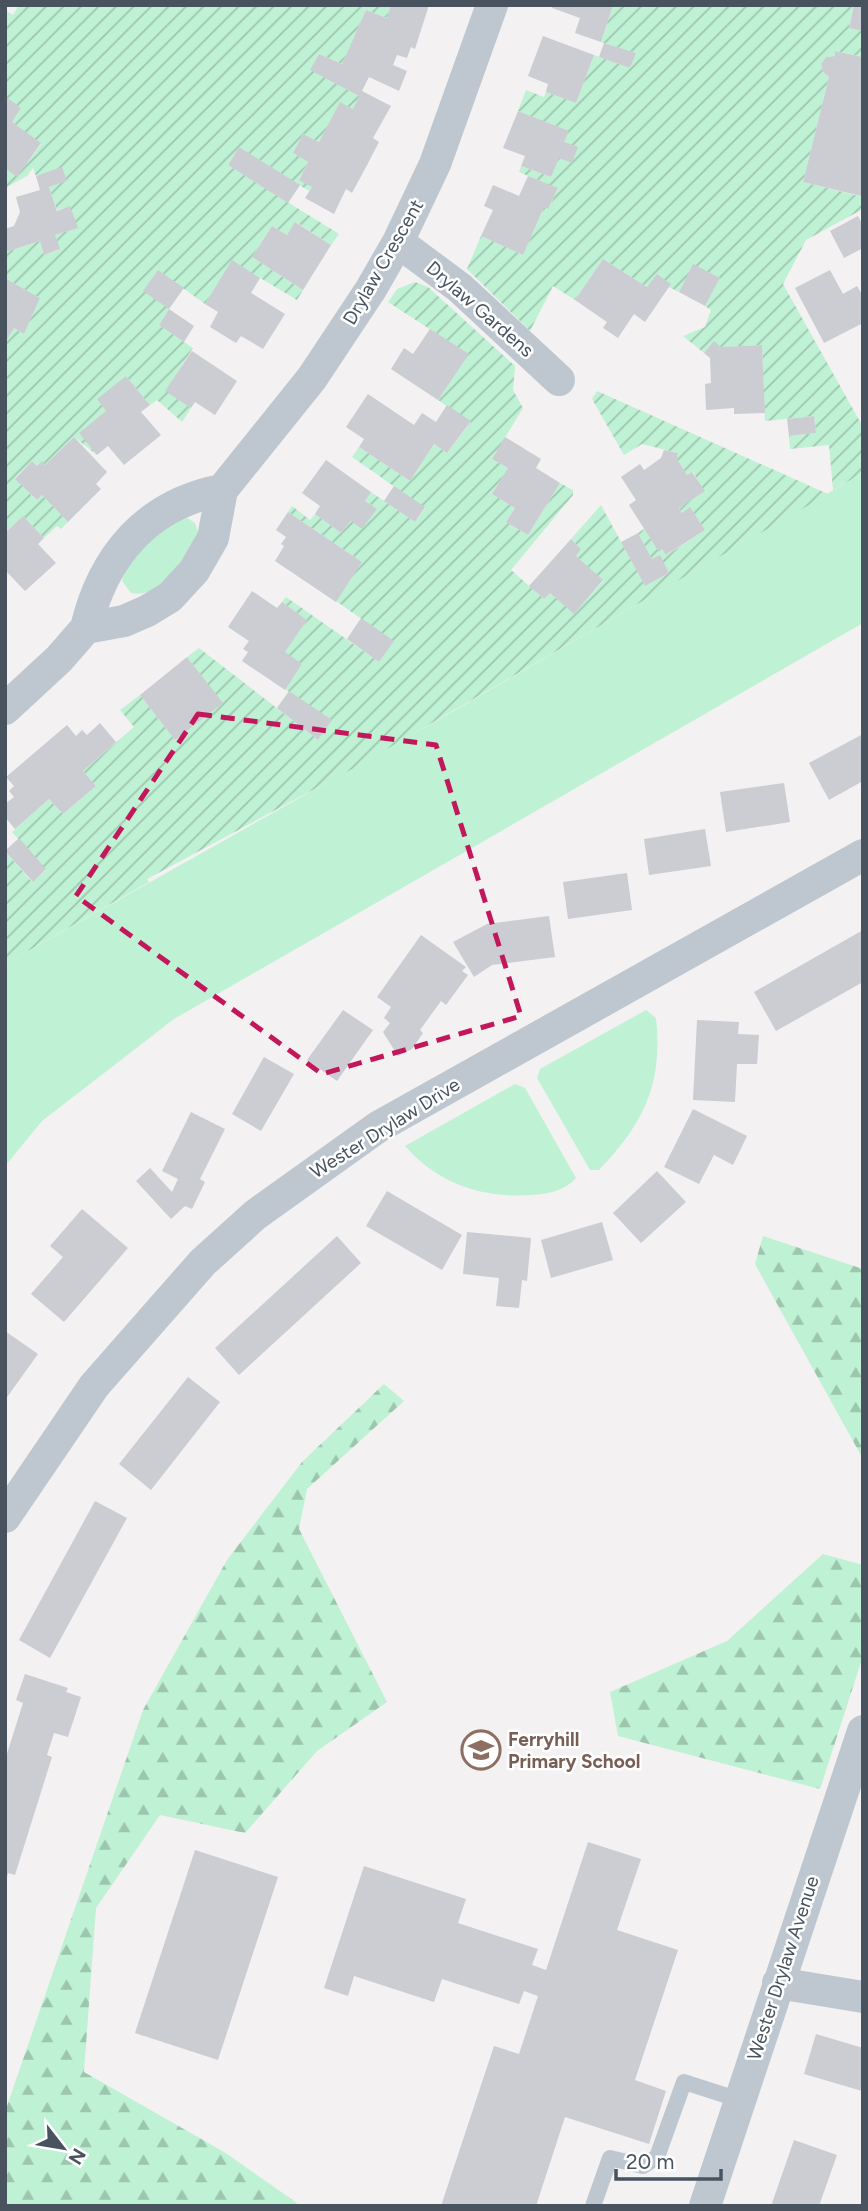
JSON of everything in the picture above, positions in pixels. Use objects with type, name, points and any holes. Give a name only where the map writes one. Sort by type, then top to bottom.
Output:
[{"type":"street","name":"Drylaw Crescent","points":[[86,628],[135,617],[160,604],[194,571],[213,538],[222,490],[312,378],[371,289],[398,242],[435,164],[492,5]]},
{"type":"street","name":"Drylaw Gardens","points":[[398,242],[453,281],[559,380]]},
{"type":"street","points":[[5,709],[59,659],[86,628],[102,577],[120,549],[139,529],[181,502],[222,490]]},
{"type":"street","name":"Wester Drylaw Drive","points":[[5,1517],[94,1386],[203,1262],[255,1215],[378,1127],[863,855]]},
{"type":"street","name":"Wester Drylaw Avenue","points":[[705,2206],[863,1731]]},
{"type":"street","points":[[778,1983],[863,1997]]},
{"type":"lane","points":[[593,2206],[610,2158],[643,2166],[657,2157],[684,2082],[740,2100]]},
{"type":"highlighted area","points":[[198,714],[436,745],[521,1016],[322,1074],[76,896]]},
{"type":"green space","points":[[19,5],[391,5],[387,18],[366,10],[342,64],[319,54],[311,70],[359,96],[353,109],[340,103],[319,142],[303,134],[293,153],[308,162],[299,179],[312,187],[309,191],[239,147],[228,165],[339,234],[331,245],[296,222],[287,235],[272,226],[252,257],[303,290],[297,300],[232,261],[205,304],[158,270],[169,309],[159,325],[193,348],[166,391],[191,408],[182,422],[157,400],[150,405],[126,376],[98,399],[106,411],[97,455],[74,437],[45,465],[42,462],[37,466],[32,461],[15,478],[36,500],[42,495],[68,522],[61,529],[57,526],[44,538],[23,516],[5,533],[5,343],[14,328],[24,334],[40,298],[5,278],[5,252],[40,241],[44,255],[59,250],[55,235],[77,228],[70,207],[57,210],[49,187],[66,181],[62,168],[36,176],[33,168],[27,176],[5,188],[5,168],[17,176],[41,144],[12,122],[21,108],[5,98],[5,10],[13,15]]},
{"type":"green space","points":[[613,5],[854,5],[849,27],[863,31],[863,57],[836,51],[835,56],[826,57],[821,64],[823,72],[829,77],[803,182],[863,197],[863,209],[806,240],[783,284],[863,427],[863,473],[833,490],[829,445],[790,449],[789,436],[816,433],[814,416],[765,421],[762,345],[721,347],[714,342],[704,353],[683,336],[705,327],[711,310],[705,306],[720,278],[693,265],[679,292],[669,287],[647,287],[603,259],[575,300],[553,286],[530,331],[467,269],[481,236],[523,255],[544,207],[548,209],[558,189],[519,172],[521,166],[551,177],[568,131],[518,111],[526,90],[544,97],[546,92],[576,103],[594,55],[630,68],[635,53],[601,42]]},
{"type":"green space","points":[[415,282],[428,287],[515,366],[513,390],[523,408],[492,459],[508,468],[492,494],[515,508],[506,522],[528,535],[560,483],[573,490],[573,495],[511,570],[544,599],[550,593],[574,613],[603,581],[576,556],[581,549],[571,539],[601,505],[645,586],[669,573],[660,556],[652,559],[638,533],[644,529],[659,551],[662,549],[667,555],[705,530],[690,508],[682,513],[679,508],[704,491],[693,472],[687,475],[677,459],[678,453],[642,444],[624,455],[592,399],[597,391],[828,494],[354,768],[147,879],[149,882],[5,964],[5,851],[32,882],[46,870],[12,832],[49,799],[63,814],[96,786],[83,771],[134,727],[120,710],[140,695],[175,740],[222,703],[187,657],[199,648],[318,740],[331,720],[285,689],[302,664],[284,653],[307,620],[282,602],[286,597],[379,662],[393,641],[336,601],[362,562],[288,512],[292,506],[310,520],[315,514],[341,533],[351,521],[377,509],[365,501],[371,492],[415,522],[425,508],[352,457],[359,447],[410,481],[434,444],[447,453],[471,422],[438,400],[468,354],[388,302],[397,289]]},
{"type":"green space","points":[[863,473],[863,623],[174,1019],[42,1121],[5,1166],[5,964],[452,712]]},
{"type":"green space","points":[[184,516],[195,523],[198,532],[180,563],[163,583],[153,590],[131,593],[122,581],[130,561],[146,543]]},
{"type":"green space","points":[[646,1010],[656,1018],[657,1042],[653,1083],[647,1101],[639,1119],[615,1153],[599,1170],[590,1170],[537,1078],[540,1069]]},
{"type":"green space","points":[[515,1084],[525,1088],[576,1178],[561,1189],[531,1195],[478,1191],[432,1170],[405,1146]]},
{"type":"green space","points":[[763,1236],[863,1269],[863,1459],[755,1264]]},
{"type":"green space","points":[[384,1384],[404,1401],[307,1489],[299,1529],[387,1702],[317,1751],[245,1833],[160,1815],[96,1908],[84,2072],[224,2152],[297,2203],[295,2206],[5,2206],[5,2112],[143,1710],[227,1560],[302,1462]]},
{"type":"green space","points":[[823,1554],[863,1565],[863,1656],[820,1789],[618,1736],[610,1692],[727,1641]]},
{"type":"building","points":[[391,5],[429,5],[415,49],[411,47],[407,58],[397,55],[393,65],[407,71],[399,91],[369,77],[362,91],[391,106],[373,138],[379,142],[366,167],[352,193],[346,189],[334,214],[305,198],[312,187],[299,180],[308,162],[293,153],[303,134],[319,142],[340,102],[353,109],[359,96],[310,70],[319,54],[342,64],[366,10],[387,18]]},
{"type":"building","points":[[553,5],[613,5],[601,42],[575,33],[580,18],[552,8]]},
{"type":"building","points":[[854,5],[863,5],[863,31],[849,28]]},
{"type":"building","points":[[543,36],[594,55],[576,103],[546,92],[548,84],[528,76]]},
{"type":"building","points":[[604,43],[636,53],[630,68],[599,57]]},
{"type":"building","points":[[835,51],[863,57],[861,196],[803,182],[829,77],[823,72],[821,64],[826,57],[835,56]]},
{"type":"building","points":[[5,96],[21,108],[12,122],[41,143],[17,177],[5,168]]},
{"type":"building","points":[[518,111],[569,131],[564,142],[578,147],[572,163],[559,158],[551,177],[521,166],[525,156],[503,148]]},
{"type":"building","points":[[239,147],[300,185],[288,203],[228,165]]},
{"type":"building","points":[[62,167],[67,181],[49,187],[57,211],[70,206],[78,228],[55,235],[60,249],[44,255],[40,241],[5,252],[5,229],[14,226],[20,212],[16,197],[40,190],[36,176]]},
{"type":"building","points":[[528,176],[558,188],[548,209],[544,207],[523,255],[481,236],[493,210],[484,206],[493,185],[519,196]]},
{"type":"building","points":[[858,216],[863,225],[863,248],[844,258],[830,231]]},
{"type":"building","points":[[295,222],[331,245],[303,290],[252,257],[272,226],[287,235]]},
{"type":"building","points":[[603,259],[647,287],[657,274],[671,284],[645,322],[634,314],[618,338],[603,328],[607,322],[575,300]]},
{"type":"building","points":[[232,260],[260,278],[251,293],[285,314],[263,349],[241,336],[236,343],[210,327],[218,312],[205,304]]},
{"type":"building","points":[[693,264],[720,278],[705,306],[679,292]]},
{"type":"building","points":[[158,270],[184,288],[169,309],[143,291]]},
{"type":"building","points":[[830,270],[843,294],[857,286],[863,296],[863,323],[824,343],[795,288]]},
{"type":"building","points":[[5,278],[40,298],[24,334],[14,328],[5,343]]},
{"type":"building","points":[[169,309],[194,326],[184,342],[159,325]]},
{"type":"building","points":[[430,329],[469,354],[438,400],[391,369],[404,348],[413,354]]},
{"type":"building","points":[[714,341],[721,347],[762,345],[765,413],[734,414],[734,408],[706,410],[705,384],[711,383],[710,358],[704,353]]},
{"type":"building","points":[[192,351],[237,381],[215,415],[195,402],[191,408],[165,391]]},
{"type":"building","points":[[126,376],[150,405],[141,412],[161,435],[124,465],[108,446],[97,455],[79,433],[106,411],[97,399]]},
{"type":"building","points":[[368,394],[414,425],[422,413],[436,422],[447,405],[471,421],[447,453],[434,444],[410,481],[359,447],[364,439],[346,427]]},
{"type":"building","points":[[814,416],[816,433],[789,436],[787,419]]},
{"type":"building","points":[[74,437],[107,472],[96,484],[101,489],[68,522],[42,495],[37,500],[15,479],[32,461],[37,466],[42,461],[45,465]]},
{"type":"building","points":[[505,437],[541,459],[536,468],[560,483],[528,535],[506,522],[515,508],[492,494],[508,468],[492,459]]},
{"type":"building","points":[[664,450],[678,453],[677,459],[687,475],[692,472],[705,491],[679,508],[682,513],[690,507],[705,530],[666,555],[662,549],[659,552],[629,505],[636,500],[621,477],[640,464],[644,470],[661,458]]},
{"type":"building","points":[[326,460],[371,492],[365,501],[377,509],[362,529],[351,521],[341,533],[315,514],[320,506],[302,493]]},
{"type":"building","points":[[394,486],[425,507],[415,522],[384,501]]},
{"type":"building","points":[[288,512],[362,562],[336,602],[275,561],[286,537],[276,530]]},
{"type":"building","points":[[23,516],[44,538],[38,544],[56,563],[25,591],[5,570],[5,533]]},
{"type":"building","points":[[638,533],[652,559],[660,555],[669,573],[645,586],[621,542]]},
{"type":"building","points":[[571,539],[581,549],[576,556],[603,580],[574,614],[550,593],[544,599],[529,586]]},
{"type":"building","points":[[252,591],[277,608],[282,602],[307,620],[285,652],[302,664],[285,690],[242,661],[248,652],[243,649],[249,641],[228,627]]},
{"type":"building","points":[[361,618],[394,641],[379,662],[347,639]]},
{"type":"building","points":[[187,657],[223,703],[175,740],[140,695]]},
{"type":"building","points":[[289,691],[332,720],[318,740],[277,708]]},
{"type":"building","points":[[100,723],[116,742],[83,771],[96,786],[63,814],[49,799],[15,829],[5,817],[5,804],[14,797],[9,791],[14,786],[6,777],[67,725],[76,736],[82,730],[87,735]]},
{"type":"building","points":[[863,734],[863,781],[829,800],[809,763]]},
{"type":"building","points":[[784,783],[790,822],[726,832],[720,792]]},
{"type":"building","points":[[705,829],[711,866],[649,875],[644,839]]},
{"type":"building","points":[[19,838],[46,869],[33,882],[5,851]]},
{"type":"building","points":[[627,873],[632,910],[568,919],[563,882]]},
{"type":"building","points":[[549,916],[555,957],[492,965],[474,977],[453,942],[487,924]]},
{"type":"building","points":[[863,930],[863,982],[776,1031],[754,992]]},
{"type":"building","points":[[421,935],[466,967],[462,971],[468,975],[446,1005],[441,1001],[420,1030],[423,1033],[412,1049],[398,1056],[383,1032],[390,1023],[384,1018],[391,1007],[377,997]]},
{"type":"building","points":[[343,1010],[373,1030],[337,1081],[307,1060]]},
{"type":"building","points":[[697,1020],[739,1022],[738,1034],[759,1035],[757,1064],[737,1064],[735,1102],[693,1100]]},
{"type":"building","points":[[264,1057],[294,1074],[261,1131],[232,1114]]},
{"type":"building","points":[[693,1109],[747,1136],[733,1165],[714,1155],[699,1184],[664,1167]]},
{"type":"building","points":[[191,1112],[225,1129],[200,1179],[205,1182],[192,1209],[185,1206],[171,1219],[136,1181],[150,1168],[172,1192],[178,1179],[162,1171]]},
{"type":"building","points":[[657,1171],[686,1202],[641,1243],[613,1213]]},
{"type":"building","points":[[387,1191],[462,1235],[442,1270],[366,1226]]},
{"type":"building","points":[[82,1209],[128,1248],[64,1322],[31,1294],[63,1257],[50,1246]]},
{"type":"building","points":[[602,1222],[613,1260],[551,1278],[541,1240]]},
{"type":"building","points":[[467,1232],[531,1238],[527,1281],[522,1280],[519,1308],[496,1306],[499,1278],[463,1274]]},
{"type":"building","points":[[337,1236],[361,1263],[239,1375],[215,1348]]},
{"type":"building","points":[[5,1331],[38,1354],[5,1400]]},
{"type":"building","points":[[188,1377],[220,1402],[151,1490],[119,1464]]},
{"type":"building","points":[[95,1501],[127,1518],[50,1658],[19,1640]]},
{"type":"building","points":[[25,1674],[68,1688],[66,1692],[81,1697],[68,1737],[54,1733],[47,1755],[52,1757],[15,1875],[8,1873],[6,1881],[5,1760],[23,1703],[16,1700]]},
{"type":"building","points":[[588,1842],[641,1859],[617,1930],[678,1950],[635,2080],[666,2091],[649,2144],[565,2117],[536,2206],[441,2206],[494,2046],[519,2054],[538,1996],[524,1991],[519,2004],[442,1979],[434,2002],[354,1976],[348,1996],[324,1988],[364,1866],[466,1899],[458,1923],[538,1949],[532,1965],[546,1970]]},
{"type":"building","points":[[195,1850],[278,1877],[218,2060],[135,2033]]},
{"type":"building","points":[[816,2034],[863,2048],[862,2091],[804,2074]]},
{"type":"building","points":[[794,2140],[837,2155],[819,2206],[771,2206]]},
{"type":"place","name":"Ferryhill Primary School","points":[[481,1750]]}]
